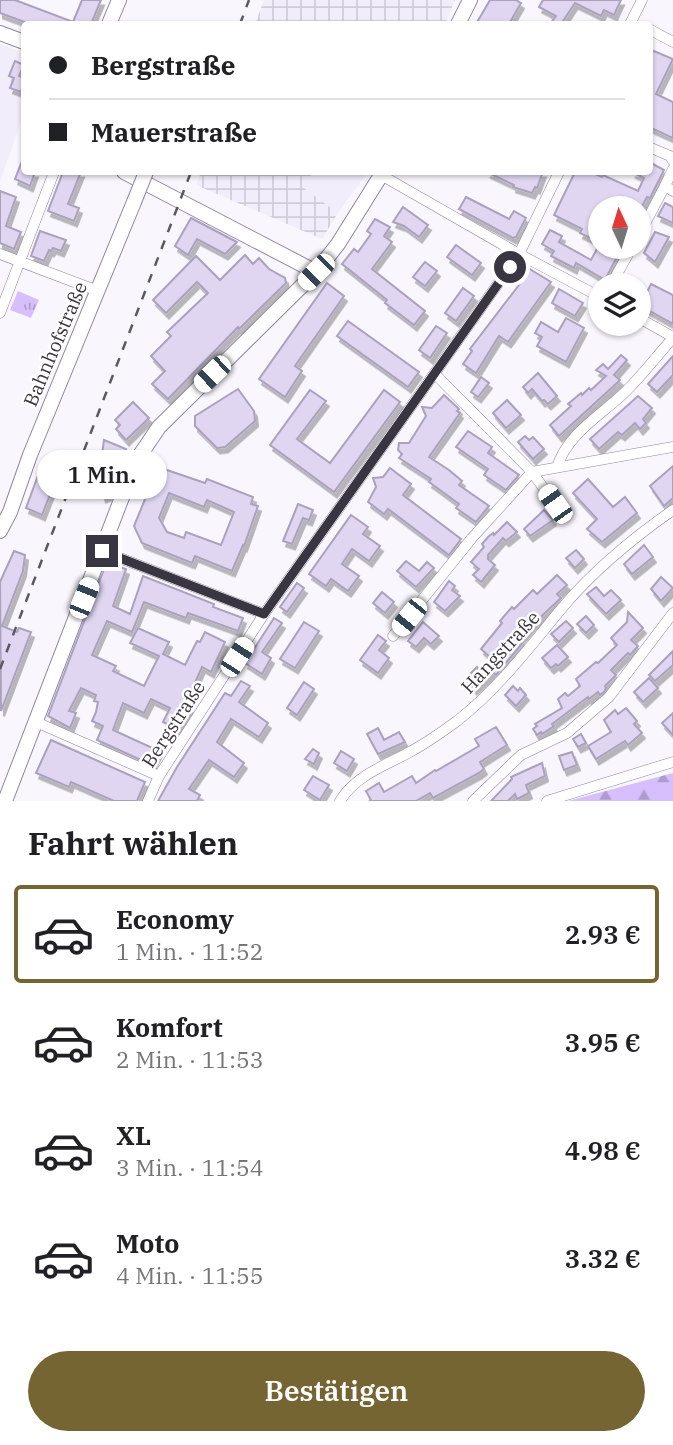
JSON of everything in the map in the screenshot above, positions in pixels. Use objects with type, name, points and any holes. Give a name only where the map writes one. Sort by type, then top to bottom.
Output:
[{"type":"main road","points":[[110,21],[119,0]]},
{"type":"main road","points":[[460,21],[470,0]]},
{"type":"main road","points":[[0,33],[21,41]]},
{"type":"main road","points":[[130,175],[316,272]]},
{"type":"main road","name":"Bahnhofstraße","points":[[0,531],[5,511],[145,175]]},
{"type":"main road","points":[[5,801],[136,461],[146,444],[168,418],[316,272],[338,244],[381,175]]},
{"type":"street","points":[[635,21],[642,0]]},
{"type":"street","points":[[653,31],[673,42]]},
{"type":"street","points":[[653,148],[670,156],[673,161]]},
{"type":"street","points":[[651,217],[669,189],[673,169]]},
{"type":"street","points":[[0,313],[53,175]]},
{"type":"street","points":[[385,175],[519,254],[588,291]]},
{"type":"street","name":"Bergstraße","points":[[148,801],[159,776],[264,614],[519,254],[558,175]]},
{"type":"street","points":[[0,254],[98,291]]},
{"type":"street","points":[[557,467],[561,454],[570,441],[623,394],[673,338],[651,325]]},
{"type":"street","points":[[435,374],[532,472],[555,504]]},
{"type":"street","points":[[393,636],[472,538],[532,472],[673,447]]},
{"type":"street","name":"Hangstraße","points":[[340,801],[346,791],[371,772],[434,737],[478,703],[501,682],[563,607],[598,570],[639,533],[673,510]]},
{"type":"street","points":[[102,551],[264,614]]},
{"type":"street","points":[[473,801],[521,755],[567,733],[609,697],[673,613]]},
{"type":"street","points":[[36,722],[159,776]]},
{"type":"street","points":[[547,801],[671,761]]},
{"type":"shaded area","points":[[264,0],[455,0],[446,21],[256,21]]},
{"type":"shaded area","points":[[0,44],[21,52],[21,122],[0,182]]},
{"type":"shaded area","points":[[200,175],[311,175],[304,188],[338,213],[322,239],[196,185]]},
{"type":"shaded area","points":[[311,175],[366,175],[338,213],[303,188]]},
{"type":"green space","points":[[18,291],[39,300],[31,318],[10,310]]},
{"type":"green space","points":[[673,773],[673,801],[568,801]]},
{"type":"building","points":[[0,0],[15,0],[70,21],[22,21],[0,13]]},
{"type":"building","points":[[82,0],[101,0],[92,21],[73,21]]},
{"type":"building","points":[[490,0],[516,0],[521,3],[511,21],[478,21]]},
{"type":"building","points":[[543,0],[621,0],[614,15],[604,10],[601,16],[575,3],[563,21],[552,21],[556,16],[539,7]]},
{"type":"building","points":[[653,51],[673,59],[656,94],[673,102],[673,138],[653,129]]},
{"type":"building","points":[[15,61],[21,64],[21,92],[10,88],[14,78],[9,76]]},
{"type":"building","points":[[21,164],[21,175],[34,175],[30,186],[15,179]]},
{"type":"building","points":[[653,164],[664,170],[651,196],[588,196],[588,237],[580,233],[582,229],[554,215],[574,175],[603,175],[638,191],[644,178],[638,175],[653,175]]},
{"type":"building","points":[[62,175],[80,175],[68,204],[79,208],[74,221],[48,211]]},
{"type":"building","points":[[493,175],[542,175],[532,193],[513,187],[514,185]]},
{"type":"building","points":[[0,191],[16,197],[6,226],[21,232],[14,249],[0,243]]},
{"type":"building","points":[[466,197],[509,219],[514,211],[526,218],[516,237],[513,238],[459,209]]},
{"type":"building","points":[[665,203],[673,207],[673,223],[658,216]]},
{"type":"building","points":[[403,207],[428,225],[419,237],[393,222]]},
{"type":"building","points":[[191,218],[237,242],[225,254],[197,239],[188,255],[175,246]]},
{"type":"building","points":[[375,219],[390,227],[384,236],[392,242],[372,269],[425,311],[414,325],[342,264],[354,249],[358,252],[371,234],[367,231]]},
{"type":"building","points":[[550,230],[562,236],[559,242],[588,259],[616,259],[609,273],[593,273],[576,263],[574,268],[551,256],[554,251],[542,244]]},
{"type":"building","points":[[40,231],[66,240],[61,251],[53,248],[49,250],[44,261],[31,256]]},
{"type":"building","points":[[655,232],[669,237],[655,262],[651,259],[651,240]]},
{"type":"building","points":[[456,245],[481,263],[472,275],[447,257]]},
{"type":"building","points":[[245,255],[253,264],[259,258],[269,269],[285,278],[286,283],[239,329],[238,327],[168,399],[152,384],[165,371],[151,356],[171,336],[167,332],[208,293],[197,282],[166,313],[153,300],[196,256],[220,280]]},
{"type":"building","points":[[425,262],[437,271],[425,286],[413,277]]},
{"type":"building","points":[[528,268],[551,282],[508,342],[499,336],[476,373],[463,364],[472,351],[470,349],[522,281]]},
{"type":"building","points":[[327,283],[344,296],[295,366],[302,371],[285,397],[259,379]]},
{"type":"building","points":[[651,284],[673,295],[673,324],[651,312]]},
{"type":"building","points":[[463,288],[474,296],[456,321],[445,313]]},
{"type":"building","points":[[559,289],[583,303],[575,316],[552,303]]},
{"type":"building","points":[[566,318],[584,328],[566,362],[537,346],[542,337],[535,333],[541,322],[558,332]]},
{"type":"building","points":[[348,321],[419,372],[408,387],[337,336]]},
{"type":"building","points":[[436,326],[447,333],[430,358],[419,350]]},
{"type":"building","points":[[621,355],[627,360],[614,375],[620,380],[559,436],[550,425],[571,406],[568,404],[589,388],[591,390],[606,376],[596,370],[603,364],[608,369]]},
{"type":"building","points":[[673,356],[673,375],[657,392],[648,384]]},
{"type":"building","points":[[538,373],[557,396],[548,404],[532,389],[528,393],[523,387]]},
{"type":"building","points":[[481,377],[489,383],[478,397],[471,392]]},
{"type":"building","points":[[238,389],[254,411],[255,421],[225,447],[217,448],[195,426],[195,416]]},
{"type":"building","points":[[310,390],[326,401],[297,439],[330,463],[384,390],[400,402],[334,492],[270,445]]},
{"type":"building","points":[[444,395],[460,413],[429,457],[462,481],[459,485],[489,506],[476,522],[456,508],[459,504],[429,482],[431,479],[399,458],[402,454],[398,450],[399,443],[409,443],[426,416],[422,407],[432,408]]},
{"type":"building","points":[[638,396],[652,408],[643,419],[646,423],[640,429],[635,423],[622,435],[618,432],[599,449],[590,439]]},
{"type":"building","points":[[507,400],[521,415],[506,428],[493,413]]},
{"type":"building","points":[[133,402],[149,418],[126,440],[116,429],[120,425],[115,420]]},
{"type":"building","points":[[468,431],[492,447],[488,453],[519,475],[506,490],[484,475],[488,469],[456,447]]},
{"type":"building","points":[[525,436],[529,440],[533,437],[544,449],[533,459],[518,442]]},
{"type":"building","points":[[104,440],[126,449],[108,495],[103,497],[98,482]]},
{"type":"building","points":[[673,466],[673,498],[664,506],[650,486]]},
{"type":"building","points":[[390,468],[411,484],[403,495],[461,539],[449,555],[388,509],[384,514],[368,502],[376,487],[373,478],[383,477]]},
{"type":"building","points":[[164,469],[205,483],[207,479],[253,497],[251,504],[258,506],[232,571],[195,556],[192,563],[142,543],[134,526],[155,475]],"holes":[[[169,493],[204,507],[207,500],[234,512],[221,545],[186,532],[184,538],[167,532],[159,518]]]},
{"type":"building","points":[[39,473],[56,479],[42,515],[26,508]]},
{"type":"building","points":[[588,479],[613,507],[625,497],[637,513],[602,542],[587,529],[597,519],[573,493]]},
{"type":"building","points":[[298,504],[313,510],[309,520],[303,518],[292,544],[283,541]]},
{"type":"building","points":[[544,510],[553,520],[530,536],[524,529]]},
{"type":"building","points":[[351,515],[368,527],[363,534],[380,546],[369,561],[352,549],[342,564],[359,576],[348,591],[331,579],[326,586],[309,574]]},
{"type":"building","points":[[507,522],[517,532],[506,541],[503,538],[488,555],[488,559],[495,565],[481,582],[473,575],[479,569],[471,562],[484,547],[482,544],[488,537],[493,533],[494,535]]},
{"type":"building","points":[[644,545],[653,557],[632,574],[624,564]]},
{"type":"building","points":[[576,550],[584,559],[575,568],[566,558]]},
{"type":"building","points":[[14,551],[25,555],[23,571],[2,626],[17,632],[19,628],[31,632],[1,711],[0,582]]},
{"type":"building","points":[[406,561],[419,571],[427,562],[434,568],[416,587],[397,571]]},
{"type":"building","points":[[106,564],[126,569],[113,606],[130,614],[143,576],[243,618],[238,631],[188,613],[186,618],[144,602],[132,632],[107,621],[92,655],[116,666],[113,671],[144,686],[159,656],[130,643],[138,628],[169,642],[163,654],[185,665],[197,641],[200,642],[205,632],[225,642],[211,672],[202,667],[185,705],[190,708],[179,730],[163,722],[170,708],[151,699],[144,713],[123,703],[113,730],[159,751],[152,765],[97,740],[103,726],[92,721],[98,702],[94,701],[96,695],[81,688],[69,711],[76,713],[70,728],[48,716]]},
{"type":"building","points":[[557,575],[567,585],[557,594],[561,598],[520,639],[523,642],[496,675],[493,672],[474,689],[465,679],[477,667],[481,671],[493,660],[481,649],[502,623],[500,621],[533,590],[537,594]]},
{"type":"building","points":[[661,577],[673,588],[661,601],[651,589]]},
{"type":"building","points":[[449,581],[455,586],[452,590],[460,596],[445,611],[434,602]]},
{"type":"building","points":[[297,583],[304,588],[287,612],[280,607]]},
{"type":"building","points":[[596,587],[604,596],[611,590],[621,600],[606,614],[587,594]]},
{"type":"building","points":[[382,592],[394,602],[385,613],[373,603]]},
{"type":"building","points":[[628,612],[643,628],[631,640],[638,646],[611,670],[616,675],[605,686],[604,692],[600,695],[598,692],[589,699],[588,697],[552,724],[554,726],[537,735],[533,729],[537,726],[535,724],[562,708],[558,699],[565,693],[568,696],[580,686],[576,679],[617,645],[611,638],[627,622]]},
{"type":"building","points":[[586,616],[594,625],[586,633],[577,624]]},
{"type":"building","points":[[274,618],[282,623],[262,652],[271,658],[262,674],[245,663]]},
{"type":"building","points":[[566,621],[573,628],[559,642],[551,634]]},
{"type":"building","points":[[304,622],[319,631],[295,668],[280,659]]},
{"type":"building","points":[[423,622],[439,636],[431,644],[424,638],[416,647],[408,641]]},
{"type":"building","points":[[378,635],[386,641],[379,650],[389,658],[378,673],[360,660]]},
{"type":"building","points":[[557,645],[568,657],[558,666],[556,664],[551,668],[542,658]]},
{"type":"building","points":[[673,651],[673,665],[655,681],[649,675]]},
{"type":"building","points":[[649,678],[658,688],[643,702],[634,692]]},
{"type":"building","points":[[241,681],[250,686],[239,702],[268,723],[259,737],[231,719],[217,742],[244,763],[234,777],[209,760],[189,789],[200,795],[197,801],[158,801],[225,693],[231,696]]},
{"type":"building","points":[[304,682],[314,689],[297,715],[287,708]]},
{"type":"building","points":[[513,686],[518,691],[520,688],[526,695],[516,706],[505,695]]},
{"type":"building","points":[[626,708],[637,721],[634,724],[642,733],[628,745],[625,741],[596,759],[588,746],[611,732],[604,720],[615,710],[618,714]]},
{"type":"building","points":[[673,713],[673,735],[662,723]]},
{"type":"building","points":[[496,727],[507,745],[480,762],[484,769],[479,773],[433,798],[430,793],[416,801],[369,801],[371,800],[366,791],[379,783],[384,792],[412,776],[416,783],[479,746],[475,739]]},
{"type":"building","points":[[378,728],[384,740],[399,732],[405,742],[378,754],[367,734]]},
{"type":"building","points":[[581,734],[586,743],[578,747],[573,739]]},
{"type":"building","points":[[51,740],[145,782],[137,801],[114,801],[71,782],[69,787],[36,773]]},
{"type":"building","points":[[313,749],[319,753],[314,764],[305,759]]},
{"type":"building","points":[[341,751],[354,759],[347,771],[334,763]]},
{"type":"building","points":[[572,752],[577,765],[564,770],[559,756]]},
{"type":"building","points":[[542,763],[545,776],[526,785],[529,793],[517,799],[515,794],[508,801],[491,801],[511,777]]},
{"type":"building","points":[[313,776],[329,785],[320,800],[304,790]]},
{"type":"railway","points":[[241,21],[249,0]]},
{"type":"railway","points":[[0,669],[190,175]]},
{"type":"route","points":[[102,551],[264,614],[510,267]]}]
